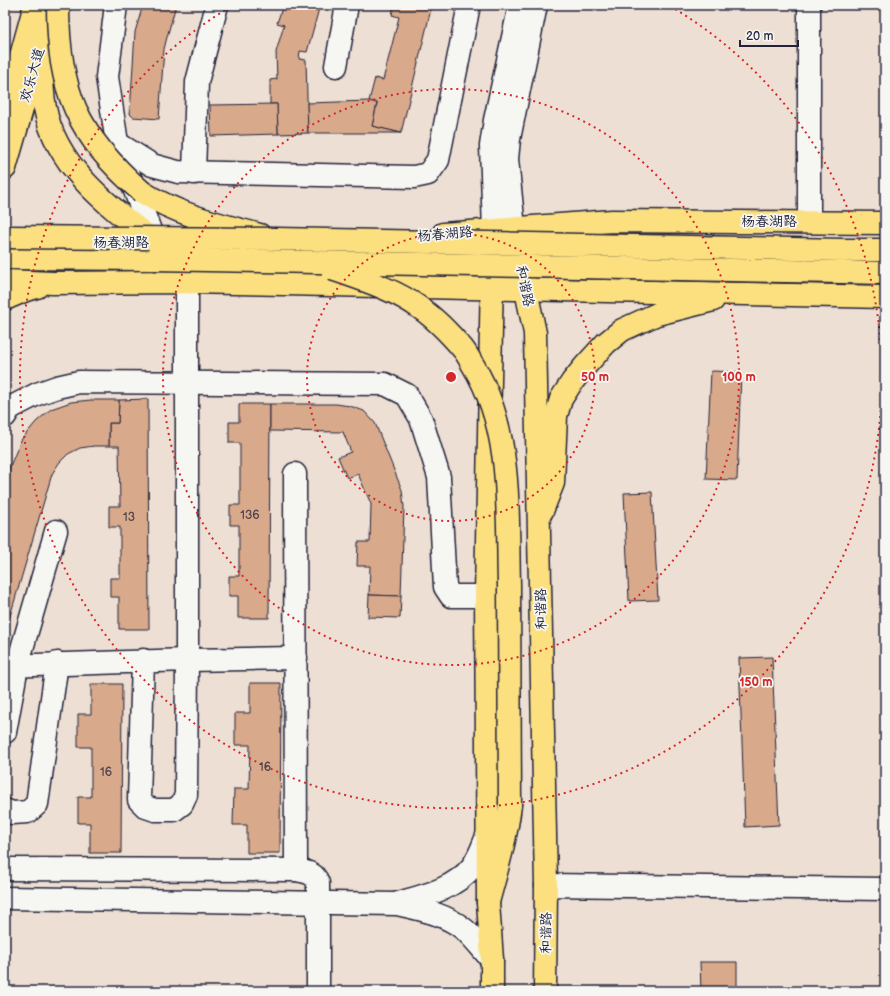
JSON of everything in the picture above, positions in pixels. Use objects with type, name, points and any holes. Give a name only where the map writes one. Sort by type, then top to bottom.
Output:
[{"type":"main road","name":"欢乐大道","points":[[5,114],[35,5]]},
{"type":"main road","name":"欢乐大道","points":[[5,168],[52,5]]},
{"type":"main road","points":[[58,5],[61,59],[64,77],[72,101],[79,118],[88,132],[112,163],[142,192],[158,203],[204,220],[277,240]]},
{"type":"main road","points":[[41,44],[45,108],[51,131],[59,148],[88,185],[115,211],[154,241]]},
{"type":"main road","name":"杨春湖路","points":[[5,242],[264,243],[411,237],[612,221],[803,221],[885,223]]},
{"type":"main road","name":"和谐路","points":[[492,991],[492,960],[488,902],[486,596],[492,288],[504,229]]},
{"type":"main road","name":"和谐路","points":[[504,229],[525,289],[534,333],[546,885],[545,991]]},
{"type":"main road","points":[[5,237],[885,250]]},
{"type":"main road","points":[[5,258],[154,259],[885,273]]},
{"type":"main road","points":[[314,262],[389,290],[421,308],[464,350],[483,383],[491,401],[502,448],[506,475],[510,620],[510,805],[507,831],[488,902]]},
{"type":"main road","points":[[5,281],[53,283],[188,282],[885,297]]},
{"type":"main road","points":[[5,299],[26,290],[53,283]]},
{"type":"main road","points":[[539,517],[553,483],[556,416],[561,399],[585,366],[606,343],[622,330],[657,314],[742,293]]},
{"type":"street","points":[[116,5],[107,77],[117,143],[154,241]]},
{"type":"street","points":[[194,173],[196,82],[217,5]]},
{"type":"street","points":[[336,66],[347,5]]},
{"type":"street","points":[[117,143],[152,165],[178,172],[414,177],[428,174],[438,160],[469,5]]},
{"type":"street","points":[[504,229],[492,146],[495,120],[520,5]]},
{"type":"street","points":[[504,229],[509,139],[536,5]]},
{"type":"street","points":[[797,5],[803,221]]},
{"type":"street","points":[[803,221],[809,5]]},
{"type":"street","points":[[143,660],[139,800],[146,807],[155,810],[174,810],[182,804],[186,795],[188,282]]},
{"type":"street","points":[[5,416],[10,408],[37,394],[57,387],[79,382],[385,384],[407,395],[421,418],[439,477],[445,587],[451,596],[486,596]]},
{"type":"street","points":[[295,474],[296,870]]},
{"type":"street","points":[[5,732],[11,666],[56,531]]},
{"type":"street","points":[[11,666],[143,660],[296,658]]},
{"type":"street","points":[[5,810],[12,813],[28,812],[36,804],[57,663]]},
{"type":"street","points":[[397,904],[435,892],[459,879],[475,862],[487,836]]},
{"type":"street","points":[[5,870],[296,870],[308,872],[315,876],[318,883],[318,991]]},
{"type":"street","points":[[546,885],[885,889]]},
{"type":"street","points":[[5,898],[397,904],[428,911],[455,924],[470,935],[492,960]]},
{"type":"building","points":[[143,5],[176,5],[164,49],[159,119],[133,117],[130,114],[135,32]]},
{"type":"building","points":[[283,5],[320,5],[307,52],[300,51],[299,59],[306,60],[308,133],[278,134],[277,104],[270,104],[270,80],[277,79],[276,52],[284,25],[277,23]]},
{"type":"building","points":[[394,5],[432,5],[401,133],[372,126],[377,103],[369,101],[375,78],[383,80],[399,17],[392,15]]},
{"type":"building","points":[[369,101],[377,103],[372,126],[401,133],[308,133],[307,103]]},
{"type":"building","points":[[277,104],[278,134],[211,136],[210,105]]},
{"type":"building","points":[[711,371],[741,372],[737,480],[706,479]]},
{"type":"building","points":[[148,399],[149,629],[119,629],[119,597],[110,597],[110,578],[120,578],[120,527],[109,527],[109,506],[120,506],[119,446],[109,446],[109,423],[118,423],[119,400]]},
{"type":"building","points":[[119,400],[118,423],[109,423],[109,446],[80,448],[68,454],[59,463],[52,474],[5,633],[5,483],[10,466],[21,440],[36,422],[51,409],[71,402]]},
{"type":"building","points":[[239,404],[270,404],[269,618],[238,618],[238,596],[229,596],[229,576],[239,576],[239,525],[230,525],[230,505],[240,505],[240,443],[229,443],[229,422],[239,422]]},
{"type":"building","points":[[270,404],[336,404],[350,406],[364,411],[375,423],[402,490],[404,507],[401,596],[369,595],[370,566],[357,566],[358,542],[370,542],[371,504],[358,474],[347,478],[338,457],[351,452],[343,432],[270,431]]},
{"type":"building","points":[[652,492],[658,600],[629,601],[624,493]]},
{"type":"building","points":[[369,595],[401,596],[400,618],[368,617]]},
{"type":"building","points":[[772,657],[779,825],[745,827],[739,658]]},
{"type":"building","points":[[250,683],[281,683],[280,853],[247,853],[247,825],[233,825],[234,789],[249,789],[250,745],[235,745],[235,713],[250,713]]},
{"type":"building","points":[[91,684],[122,684],[121,853],[90,853],[90,823],[78,823],[78,797],[91,797],[91,747],[78,747],[78,714],[91,714]]},
{"type":"building","points":[[700,962],[737,962],[737,991],[701,991]]}]
